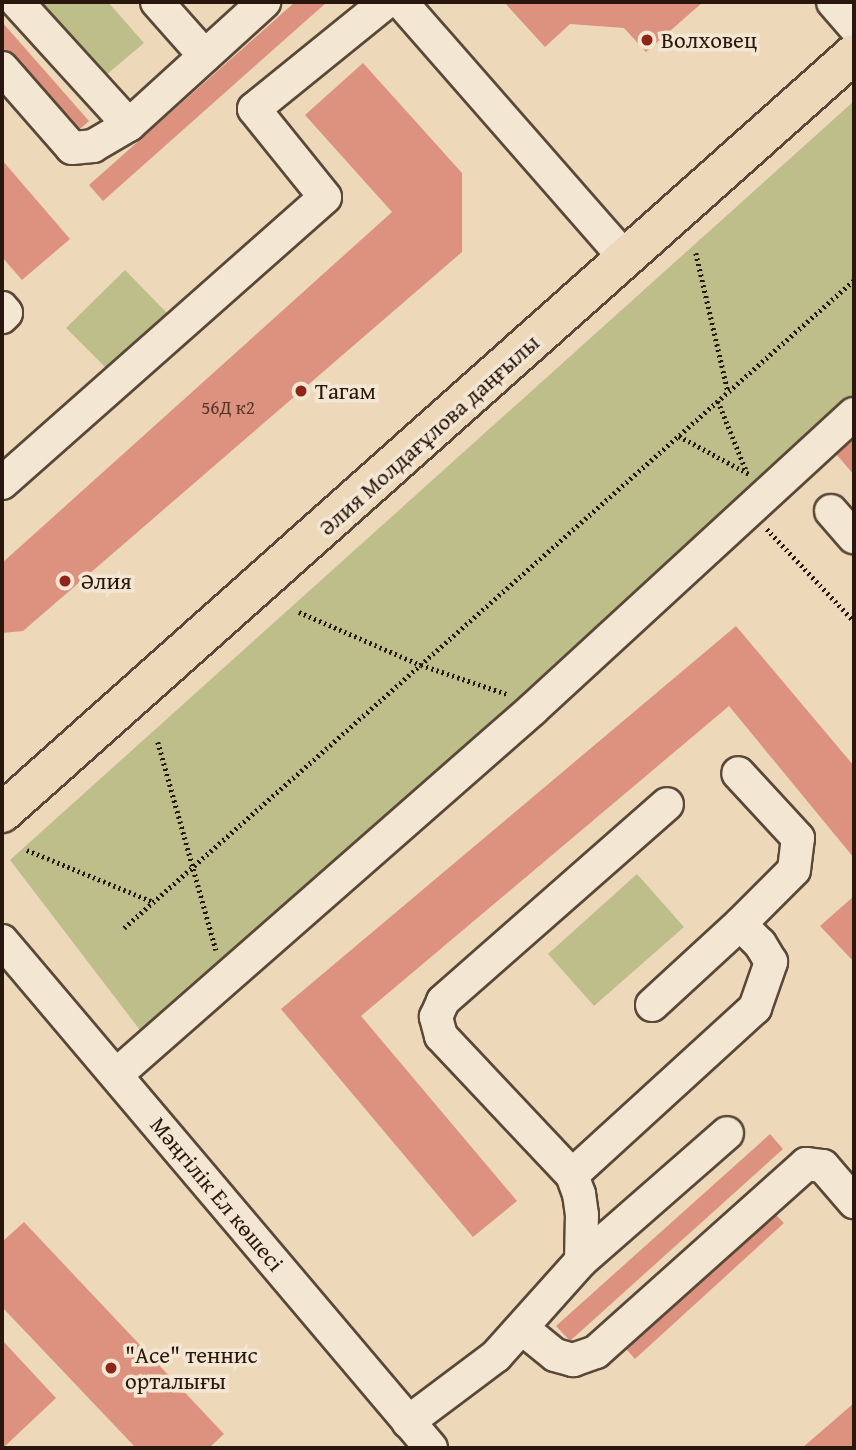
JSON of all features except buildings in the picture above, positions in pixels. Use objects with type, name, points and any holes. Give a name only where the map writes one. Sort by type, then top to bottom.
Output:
[{"type":"main road","name":"Әлия Молдағұлова даңғылы","points":[[2,813],[854,54]]},
{"type":"street","points":[[17,2],[129,125]]},
{"type":"street","points":[[157,2],[205,56]]},
{"type":"street","points":[[2,68],[72,148],[93,146],[129,125],[264,2]]},
{"type":"street","points":[[2,483],[325,197],[254,109],[386,2]]},
{"type":"street","points":[[401,2],[626,259]]},
{"type":"street","points":[[833,2],[854,26]]},
{"type":"street","points":[[2,308],[6,313],[2,317]]},
{"type":"street","points":[[116,1075],[538,705],[854,414]]},
{"type":"street","points":[[831,511],[854,537]]},
{"type":"street","points":[[652,1005],[794,870],[798,838],[738,773]]},
{"type":"street","points":[[581,1261],[582,1215],[579,1194],[572,1175],[441,1036],[436,1017],[443,1001],[667,804]]},
{"type":"street","points":[[572,1175],[755,1008],[771,962],[760,944],[740,924]]},
{"type":"street","name":"Мәңгілік Ел көшесі","points":[[2,941],[431,1448]]},
{"type":"street","points":[[408,1422],[496,1356],[523,1329],[581,1261],[727,1133]]},
{"type":"street","points":[[523,1329],[555,1354],[573,1360],[596,1352],[806,1164],[823,1166],[854,1202]]},
{"type":"path","points":[[696,253],[728,392]]},
{"type":"path","points":[[124,928],[854,280]]},
{"type":"path","points":[[718,401],[758,502],[854,621]]},
{"type":"path","points":[[679,436],[746,471]]},
{"type":"path","points":[[299,612],[421,665],[538,705]]},
{"type":"path","points":[[158,742],[224,980]]},
{"type":"path","points":[[27,850],[154,902]]},
{"type":"green space","points":[[30,2],[108,2],[144,43],[99,81]]},
{"type":"green space","points":[[854,101],[854,404],[146,1038],[10,860]]},
{"type":"green space","points":[[125,270],[168,314],[109,371],[66,328]]},
{"type":"green space","points":[[637,874],[684,927],[594,1006],[548,954]]},
{"type":"place","name":"Волховец","points":[[647,40]]},
{"type":"place","name":"Тагам","points":[[301,391]]},
{"type":"place","name":"Әлия","points":[[65,581]]},
{"type":"place","name":"\"Ace\" теннис орталығы","points":[[111,1368]]}]
